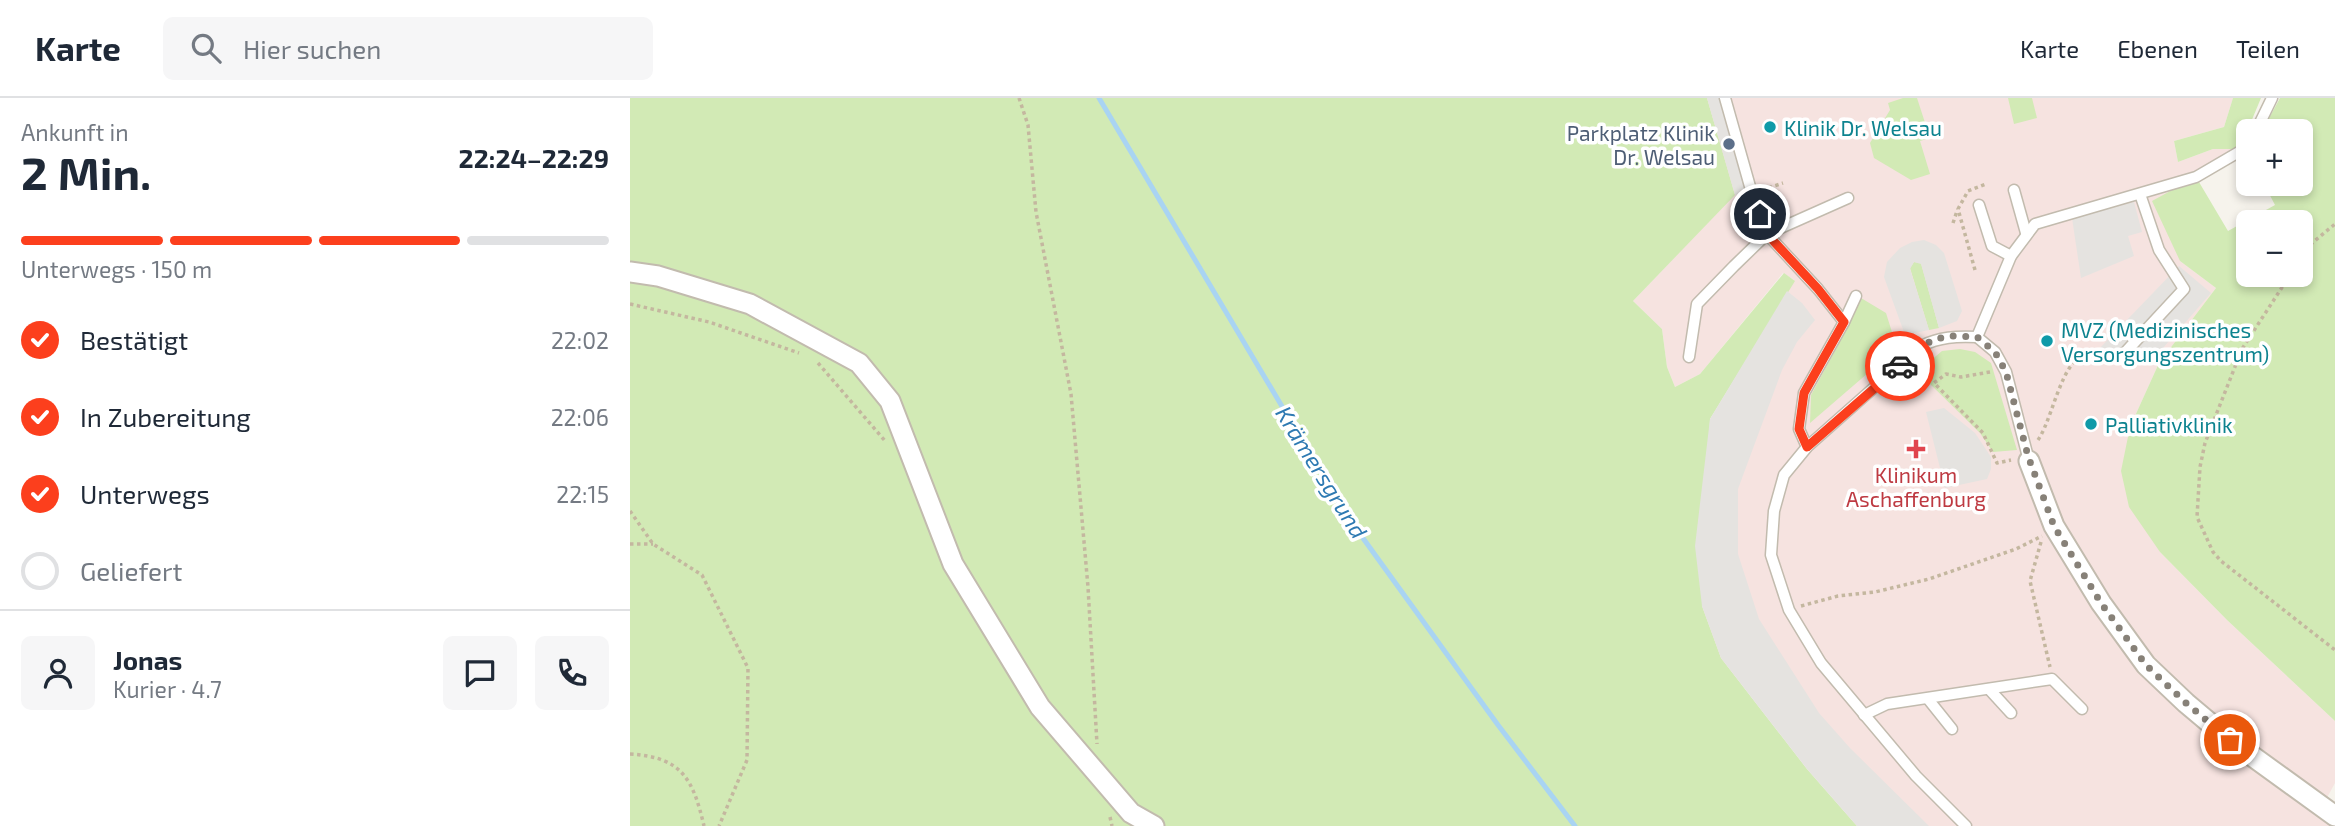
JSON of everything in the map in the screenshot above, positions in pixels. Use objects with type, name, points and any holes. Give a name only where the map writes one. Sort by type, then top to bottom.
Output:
[{"type":"street","points":[[630,272],[658,276],[750,304],[859,363],[890,401],[953,564],[1040,707],[1131,813],[1154,826]]},
{"type":"street","points":[[2029,458],[2048,531],[2146,665],[2230,740],[2335,816]]},
{"type":"lane","points":[[1725,98],[1752,194],[1767,234],[1818,289],[1844,322]]},
{"type":"lane","points":[[2262,119],[2272,98]]},
{"type":"lane","points":[[1977,337],[2011,256],[2035,224],[2196,177],[2236,154]]},
{"type":"lane","points":[[2014,190],[2026,233]]},
{"type":"lane","points":[[2120,358],[2184,289],[2159,250],[2140,194]]},
{"type":"lane","points":[[1689,357],[1697,304],[1767,234],[1847,198]]},
{"type":"lane","points":[[1979,205],[1992,246],[2011,256]]},
{"type":"lane","points":[[1807,447],[1799,429],[1804,393],[1856,296]]},
{"type":"lane","points":[[1966,826],[1916,776],[1821,663],[1789,610],[1770,555],[1774,511],[1784,475],[1807,447],[1921,346],[1936,339],[1952,336],[1977,337],[1995,352],[2006,372],[2029,458]]},
{"type":"lane","points":[[1864,715],[1887,704],[2052,679],[2082,709]]},
{"type":"lane","points":[[1989,690],[2011,713]]},
{"type":"lane","points":[[1928,699],[1952,729]]},
{"type":"path","points":[[1019,98],[1028,125],[1036,212],[1071,394],[1088,587],[1099,778]]},
{"type":"path","points":[[1752,194],[1783,183]]},
{"type":"path","points":[[1953,223],[1968,191],[1986,184]]},
{"type":"path","points":[[1958,209],[1975,270]]},
{"type":"path","points":[[2313,242],[2335,224]]},
{"type":"path","points":[[2283,287],[2242,349],[2205,443],[2200,467],[2197,517],[2213,552],[2221,561],[2335,650]]},
{"type":"path","points":[[630,304],[709,322],[801,354]]},
{"type":"path","points":[[2029,458],[2045,429],[2066,372],[2085,351]]},
{"type":"path","points":[[815,358],[891,449]]},
{"type":"path","points":[[1997,463],[1983,433],[1934,383],[1946,374],[1961,377],[1982,372],[2006,372]]},
{"type":"path","points":[[630,511],[653,544],[702,576],[748,668],[747,760],[719,826]]},
{"type":"path","points":[[1789,610],[1838,596],[1875,592],[1929,579],[2016,549],[2048,531]]},
{"type":"path","points":[[2048,531],[2030,581],[2052,679]]},
{"type":"path","points":[[630,544],[653,544]]},
{"type":"path","points":[[630,754],[654,756],[680,770],[690,783],[704,826]]},
{"type":"shaded area","name":"Klinikum Aschaffenburg","points":[[1707,98],[2233,98],[2224,127],[2174,141],[2178,162],[2213,149],[2236,149],[2236,154],[2196,177],[2180,261],[2216,288],[2159,363],[2130,427],[2160,552],[2227,620],[2335,721],[2335,783],[2323,805],[2335,815],[2335,826],[1857,826],[1721,658],[1702,606],[1787,291],[1794,280],[1783,273],[1700,374],[1675,387],[1667,367],[1662,329],[1633,301],[1734,195]]},
{"type":"shaded area","name":"Parkplatz Klinik Dr. Welsau","points":[[1707,98],[1725,98],[1751,190],[1735,195]]},
{"type":"shaded area","points":[[2134,202],[2142,232],[2128,236],[2134,256],[2081,278],[2072,218]]},
{"type":"shaded area","points":[[1924,240],[1936,245],[1944,253],[1962,311],[1957,321],[1939,328],[1921,264],[1914,262],[1910,269],[1929,330],[1905,335],[1884,277],[1887,262],[1900,248]]},
{"type":"shaded area","points":[[2179,266],[2211,293],[2149,364],[2120,358],[2099,349]]},
{"type":"shaded area","points":[[1787,291],[1802,303],[1815,320],[1797,342],[1782,370],[1738,489],[1738,554],[1759,619],[1819,713],[1850,748],[1929,826],[1857,826],[1807,769],[1721,658],[1702,606],[1695,546],[1710,419]]},
{"type":"shaded area","points":[[1944,408],[1975,433],[1991,457],[1991,469],[1987,479],[1945,488],[1926,412]]},
{"type":"green space","points":[[630,98],[1707,98],[1735,195],[1633,301],[1662,329],[1667,367],[1675,387],[1700,374],[1784,273],[1795,281],[1710,419],[1702,606],[1721,658],[1807,769],[1857,826],[1160,826],[1137,815],[1035,709],[1147,826],[630,826]]},
{"type":"green space","points":[[1903,98],[1917,98],[1930,138],[1920,141],[1930,174],[1911,180],[1874,158],[1870,143],[1890,110],[1888,103]]},
{"type":"green space","points":[[2008,98],[2032,98],[2037,118],[2014,124]]},
{"type":"green space","points":[[2233,98],[2261,98],[2252,119],[2236,119],[2235,149],[2213,149],[2178,162],[2174,141],[2224,127]]},
{"type":"green space","points":[[2280,98],[2335,98],[2335,721],[2227,620],[2160,552],[2129,507],[2121,471],[2130,427],[2159,363],[2216,288],[2180,261],[2152,201],[2196,177],[2228,231],[2236,227],[2236,287],[2313,287],[2313,210],[2266,210],[2275,205],[2270,196],[2313,196],[2313,119],[2269,119]]},
{"type":"green space","points":[[1914,262],[1921,263],[1939,328],[1929,330],[1910,268]]},
{"type":"green space","points":[[1861,298],[1886,313],[1897,348],[1810,423],[1811,395]]},
{"type":"green space","points":[[1960,349],[1975,352],[1991,363],[2017,450],[1993,452],[1980,433],[1927,381],[1929,362],[1942,351]]},
{"type":"waterway","name":"Krämersgrund","points":[[1099,98],[1347,516],[1498,725],[1575,826]]},
{"type":"way so far","points":[[1900,366],[1921,346],[1952,336],[1977,337],[1995,352],[2006,372],[2028,456],[2054,526],[2101,603],[2146,665],[2230,740]]},
{"type":"place","name":"Klinik Dr. Welsau","points":[[1770,127]]},
{"type":"place","name":"Parkplatz Klinik Dr. Welsau","points":[[1729,144]]},
{"type":"place","name":"MVZ (Medizinisches Versorgungszentrum)","points":[[2047,341]]},
{"type":"place","name":"Palliativklinik","points":[[2091,424]]},
{"type":"place","name":"Klinikum Aschaffenburg","points":[[1916,449]]},
{"type":"route","points":[[1760,214],[1767,234],[1818,289],[1844,322],[1804,393],[1799,429],[1807,447],[1900,366]]}]
